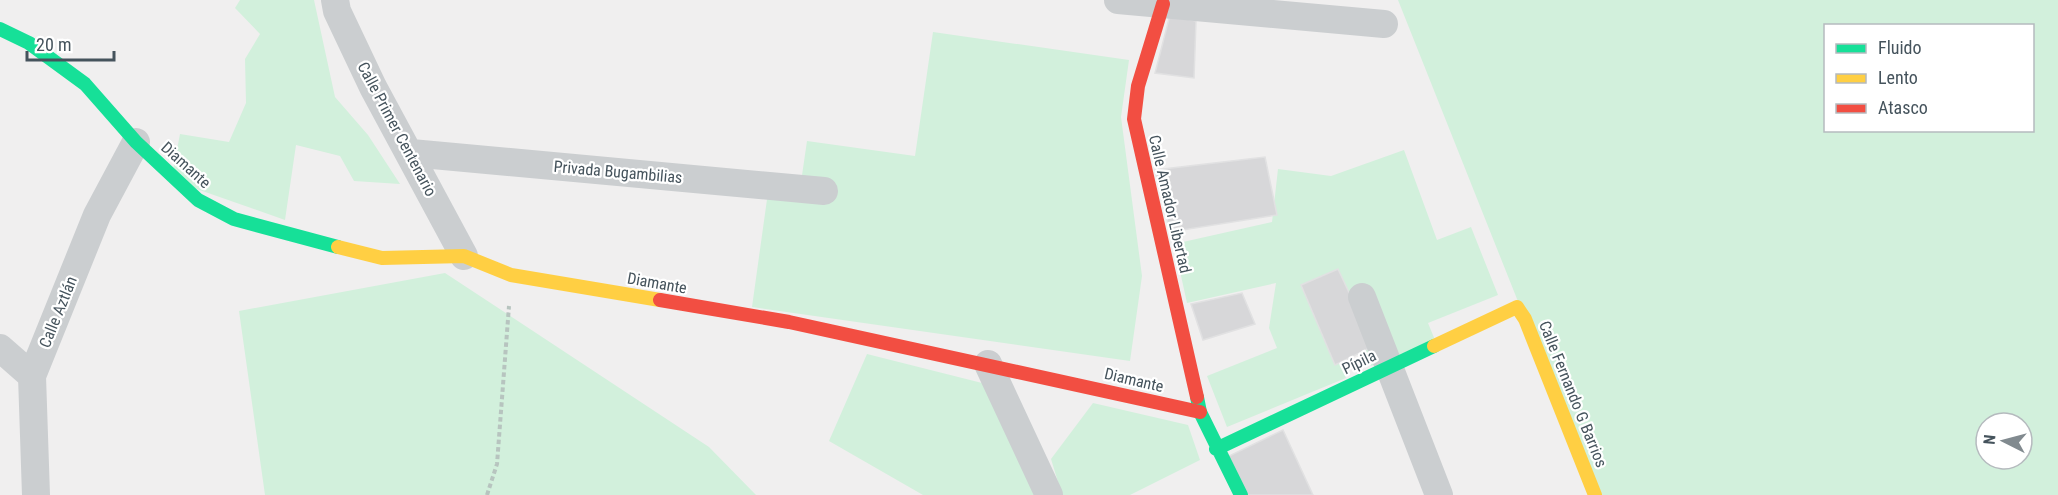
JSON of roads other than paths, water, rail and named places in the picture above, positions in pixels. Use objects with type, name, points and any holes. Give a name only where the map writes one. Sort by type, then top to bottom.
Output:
[{"type":"street","name":"Calle Primer Centenario","points":[[335,0],[337,11],[374,87],[464,256]]},
{"type":"street","points":[[1118,0],[1384,24]]},
{"type":"street","name":"Calle Amador Libertad","points":[[1163,4],[1138,86],[1134,119],[1200,412],[1241,495]]},
{"type":"street","name":"Diamante","points":[[0,29],[29,43],[85,84],[136,141],[198,200],[234,219],[382,258],[464,256],[511,275],[789,322],[1200,412]]},
{"type":"street","name":"Calle Aztlán","points":[[36,495],[32,376],[98,215],[136,141]]},
{"type":"street","name":"Privada Bugambilias","points":[[411,153],[824,191]]},
{"type":"street","points":[[1362,297],[1439,495]]},
{"type":"street","name":"Pípila","points":[[1216,448],[1517,307]]},
{"type":"street","name":"Calle Fernando G Barrios","points":[[1517,307],[1525,319],[1595,495]]},
{"type":"street","points":[[0,348],[32,376]]},
{"type":"street","points":[[988,364],[1049,495]]}]
